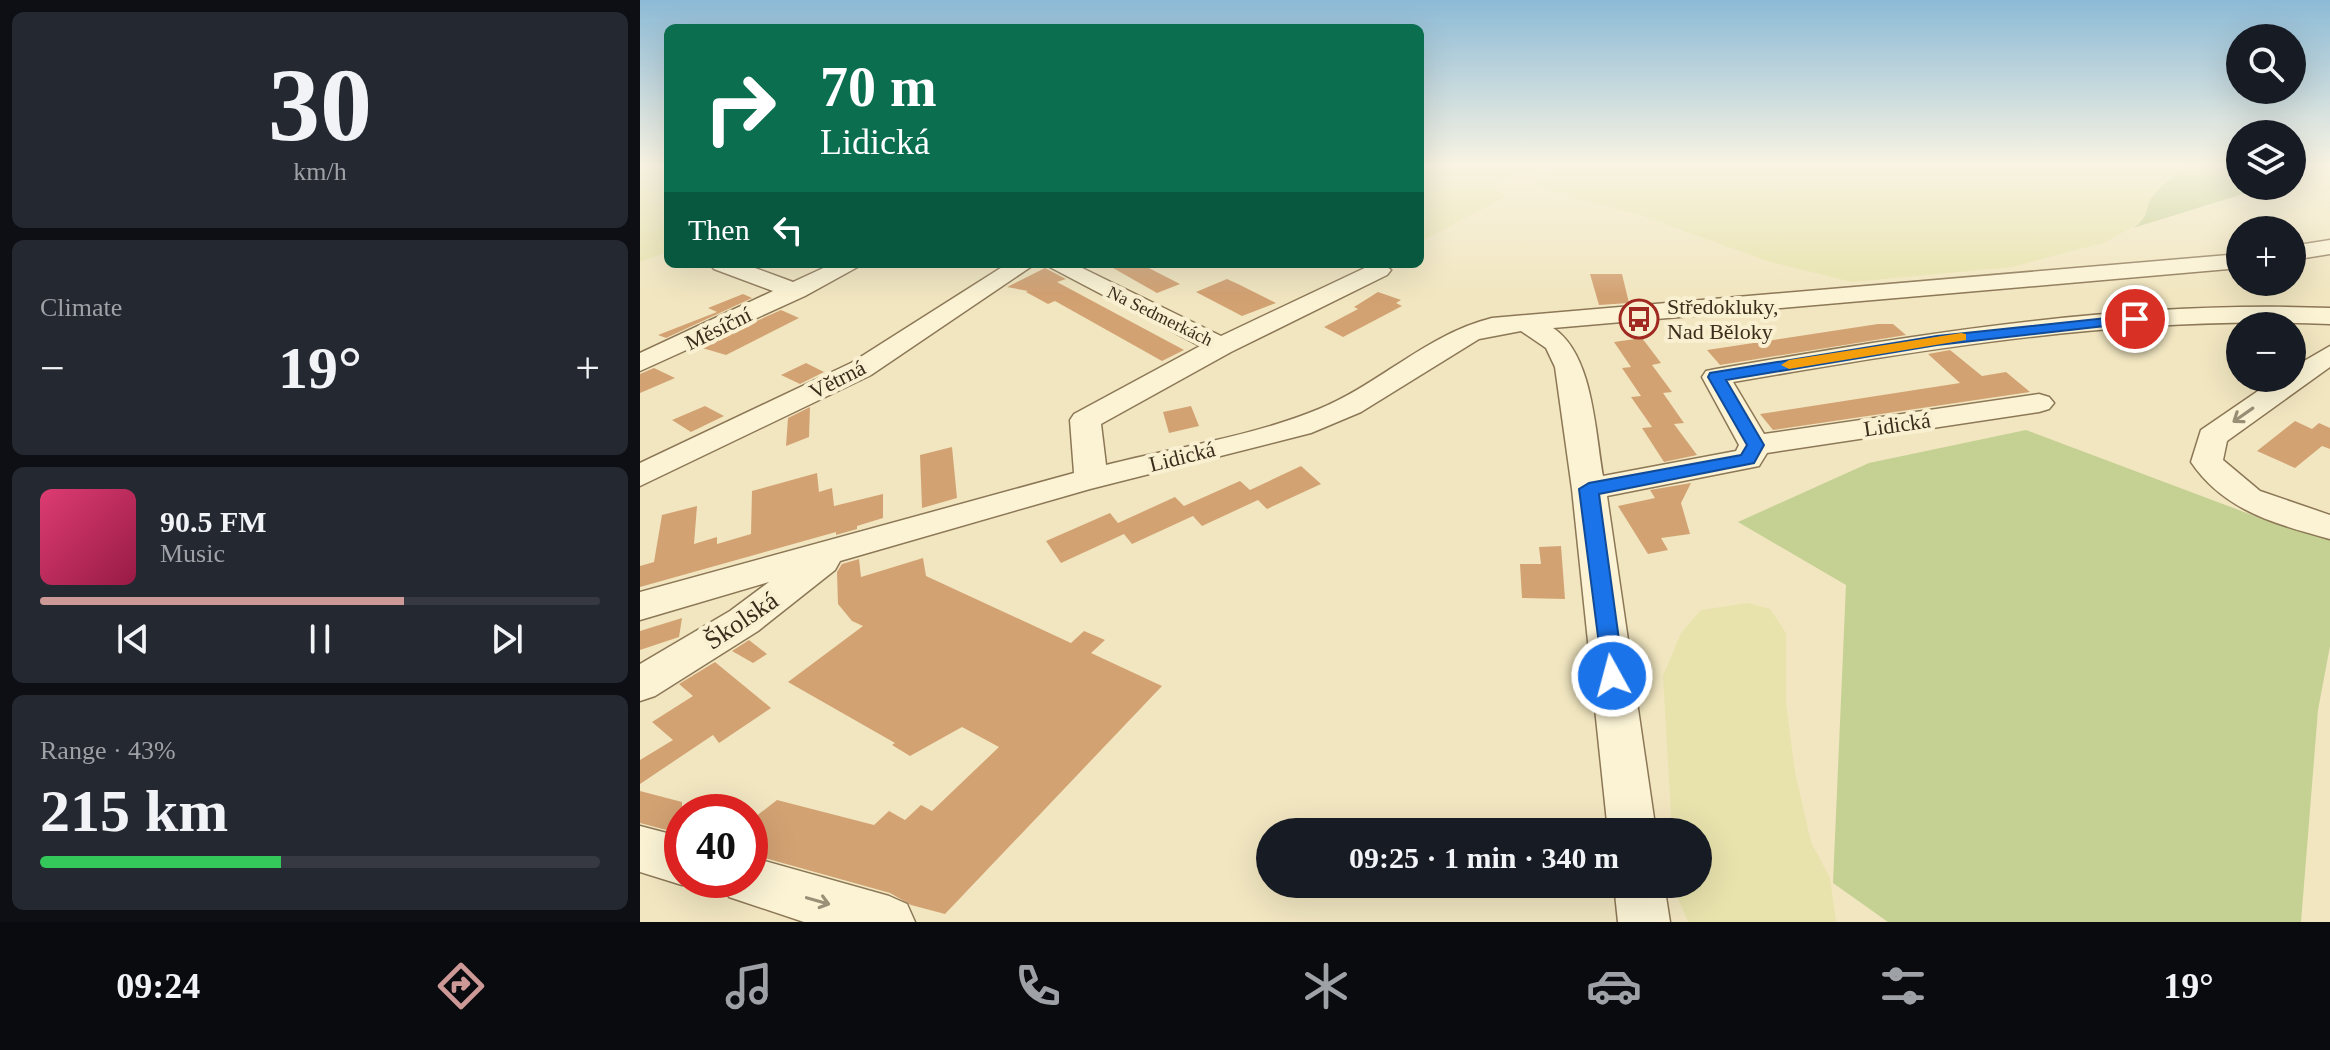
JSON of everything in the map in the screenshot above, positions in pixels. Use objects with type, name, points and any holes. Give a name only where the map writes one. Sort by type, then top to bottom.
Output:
[{"type":"street","points":[[2306,251],[2330,247]]},
{"type":"street","name":"Lidická","points":[[640,606],[837,549],[1091,479],[1265,436],[1329,416],[1367,398],[1470,332],[1525,322],[2226,262]]},
{"type":"street","name":"Měsíční","points":[[733,268],[796,291]]},
{"type":"street","name":"Měsíční","points":[[640,363],[843,268]]},
{"type":"street","name":"Větrná","points":[[640,476],[861,369],[1017,268]]},
{"type":"street","name":"Na Sedmerkách","points":[[1064,268],[1221,346]]},
{"type":"street","name":"Na Sedmerkách","points":[[1091,479],[1085,420],[1221,346],[1379,270]]},
{"type":"street","points":[[1755,445],[1716,377],[1937,340],[2097,321],[2265,313],[2330,316]]},
{"type":"street","points":[[1525,322],[1546,334],[1564,352],[1589,489],[1630,818]]},
{"type":"street","points":[[2330,354],[2212,437],[2207,462],[2225,485],[2264,510],[2330,527]]},
{"type":"street","name":"Lidická","points":[[1589,489],[1734,465],[1748,459],[1755,445],[2039,403]]},
{"type":"street","name":"Školská","points":[[640,684],[744,621],[837,549]]},
{"type":"street","points":[[640,849],[664,856]]},
{"type":"street","points":[[768,886],[889,922]]},
{"type":"street","points":[[1641,898],[1644,922]]},
{"type":"shaded area","points":[[640,208],[664,208],[664,253],[640,262]]},
{"type":"shaded area","points":[[1424,208],[1484,208],[1424,240]]},
{"type":"shaded area","points":[[1614,208],[2150,208],[2147,218],[2106,242],[2012,267],[1852,282],[1770,262]]},
{"type":"shaded area","points":[[1748,603],[1770,609],[1786,633],[1786,703],[1795,772],[1811,842],[1830,878],[1836,922],[1688,922],[1678,898],[1712,898],[1712,818],[1671,818],[1663,676],[1681,633],[1701,610]]},
{"type":"green space","points":[[2148,208],[2198,208],[2133,228],[2143,219]]},
{"type":"green space","points":[[2026,430],[2260,518],[2330,535],[2330,646],[2318,710],[2301,922],[1888,922],[1833,883],[1846,585],[1738,522],[1869,463]]},
{"type":"building","points":[[1045,268],[1066,279],[1057,282],[1184,350],[1162,361],[1055,301],[1048,304],[1028,291],[1007,287]]},
{"type":"building","points":[[1113,268],[1149,268],[1180,284],[1157,293]]},
{"type":"building","points":[[1590,274],[1622,274],[1629,303],[1599,305]]},
{"type":"building","points":[[1227,279],[1276,303],[1242,316],[1196,292]]},
{"type":"building","points":[[1378,292],[1401,300],[1396,303],[1402,306],[1343,337],[1324,327],[1358,309],[1354,307]]},
{"type":"building","points":[[743,294],[752,298],[666,338],[658,335],[717,312],[708,308]]},
{"type":"building","points":[[781,310],[799,318],[726,355],[699,347]]},
{"type":"building","points":[[1893,324],[1906,335],[1720,365],[1707,350]]},
{"type":"building","points":[[1642,338],[1661,363],[1652,365],[1672,392],[1663,393],[1684,423],[1674,424],[1697,455],[1664,462],[1642,428],[1652,427],[1631,397],[1641,396],[1622,368],[1631,367],[1614,342]]},
{"type":"building","points":[[1950,350],[1982,376],[2006,372],[2030,392],[1773,430],[1760,414],[1960,383],[1928,354]]},
{"type":"building","points":[[806,363],[824,372],[800,384],[781,375]]},
{"type":"building","points":[[654,368],[675,378],[640,393],[640,374]]},
{"type":"building","points":[[705,406],[724,416],[691,432],[672,420]]},
{"type":"building","points":[[1191,406],[1199,426],[1169,433],[1163,412]]},
{"type":"building","points":[[810,407],[809,437],[786,446],[788,418]]},
{"type":"building","points":[[2295,421],[2312,429],[2319,423],[2330,428],[2330,449],[2322,446],[2295,468],[2257,451]]},
{"type":"building","points":[[952,447],[957,498],[922,508],[920,455]]},
{"type":"building","points":[[1301,466],[1321,484],[1267,509],[1258,500],[1202,526],[1193,516],[1132,544],[1124,534],[1061,563],[1046,541],[1110,513],[1118,523],[1175,497],[1184,506],[1240,481],[1250,490]]},
{"type":"building","points":[[817,473],[819,492],[832,488],[834,506],[883,494],[883,518],[836,535],[836,532],[640,587],[640,566],[654,562],[662,515],[697,506],[694,544],[717,537],[717,544],[751,534],[752,491]]},
{"type":"building","points":[[1691,483],[1681,503],[1690,534],[1661,538],[1668,550],[1648,554],[1618,506],[1655,498],[1650,490]]},
{"type":"building","points":[[1561,546],[1565,599],[1522,598],[1520,564],[1541,564],[1539,547]]},
{"type":"building","points":[[923,558],[926,576],[1071,643],[1084,631],[1105,640],[1091,653],[1162,686],[945,914],[911,905],[890,893],[768,859],[768,807],[777,800],[874,825],[889,811],[905,820],[921,805],[932,811],[999,747],[962,727],[910,756],[892,745],[895,743],[788,682],[863,626],[852,621],[838,604],[837,572],[842,564],[859,559],[861,577]]},
{"type":"building","points":[[682,618],[679,637],[640,650],[640,631]]},
{"type":"building","points":[[749,640],[767,654],[753,663],[732,651]]},
{"type":"building","points":[[715,662],[771,708],[719,743],[713,735],[640,784],[640,760],[673,740],[652,722],[693,696],[679,684]]},
{"type":"building","points":[[640,791],[664,797],[664,829],[640,823]]},
{"type":"slow traffic","points":[[1789,365],[1961,337]]},
{"type":"place","name":"Středokluky, Nad Běloky","points":[[1639,319]]},
{"type":"route","points":[[1612,676],[1589,489],[1734,465],[1748,459],[1755,445],[1716,377],[1937,340],[2135,319]]}]
